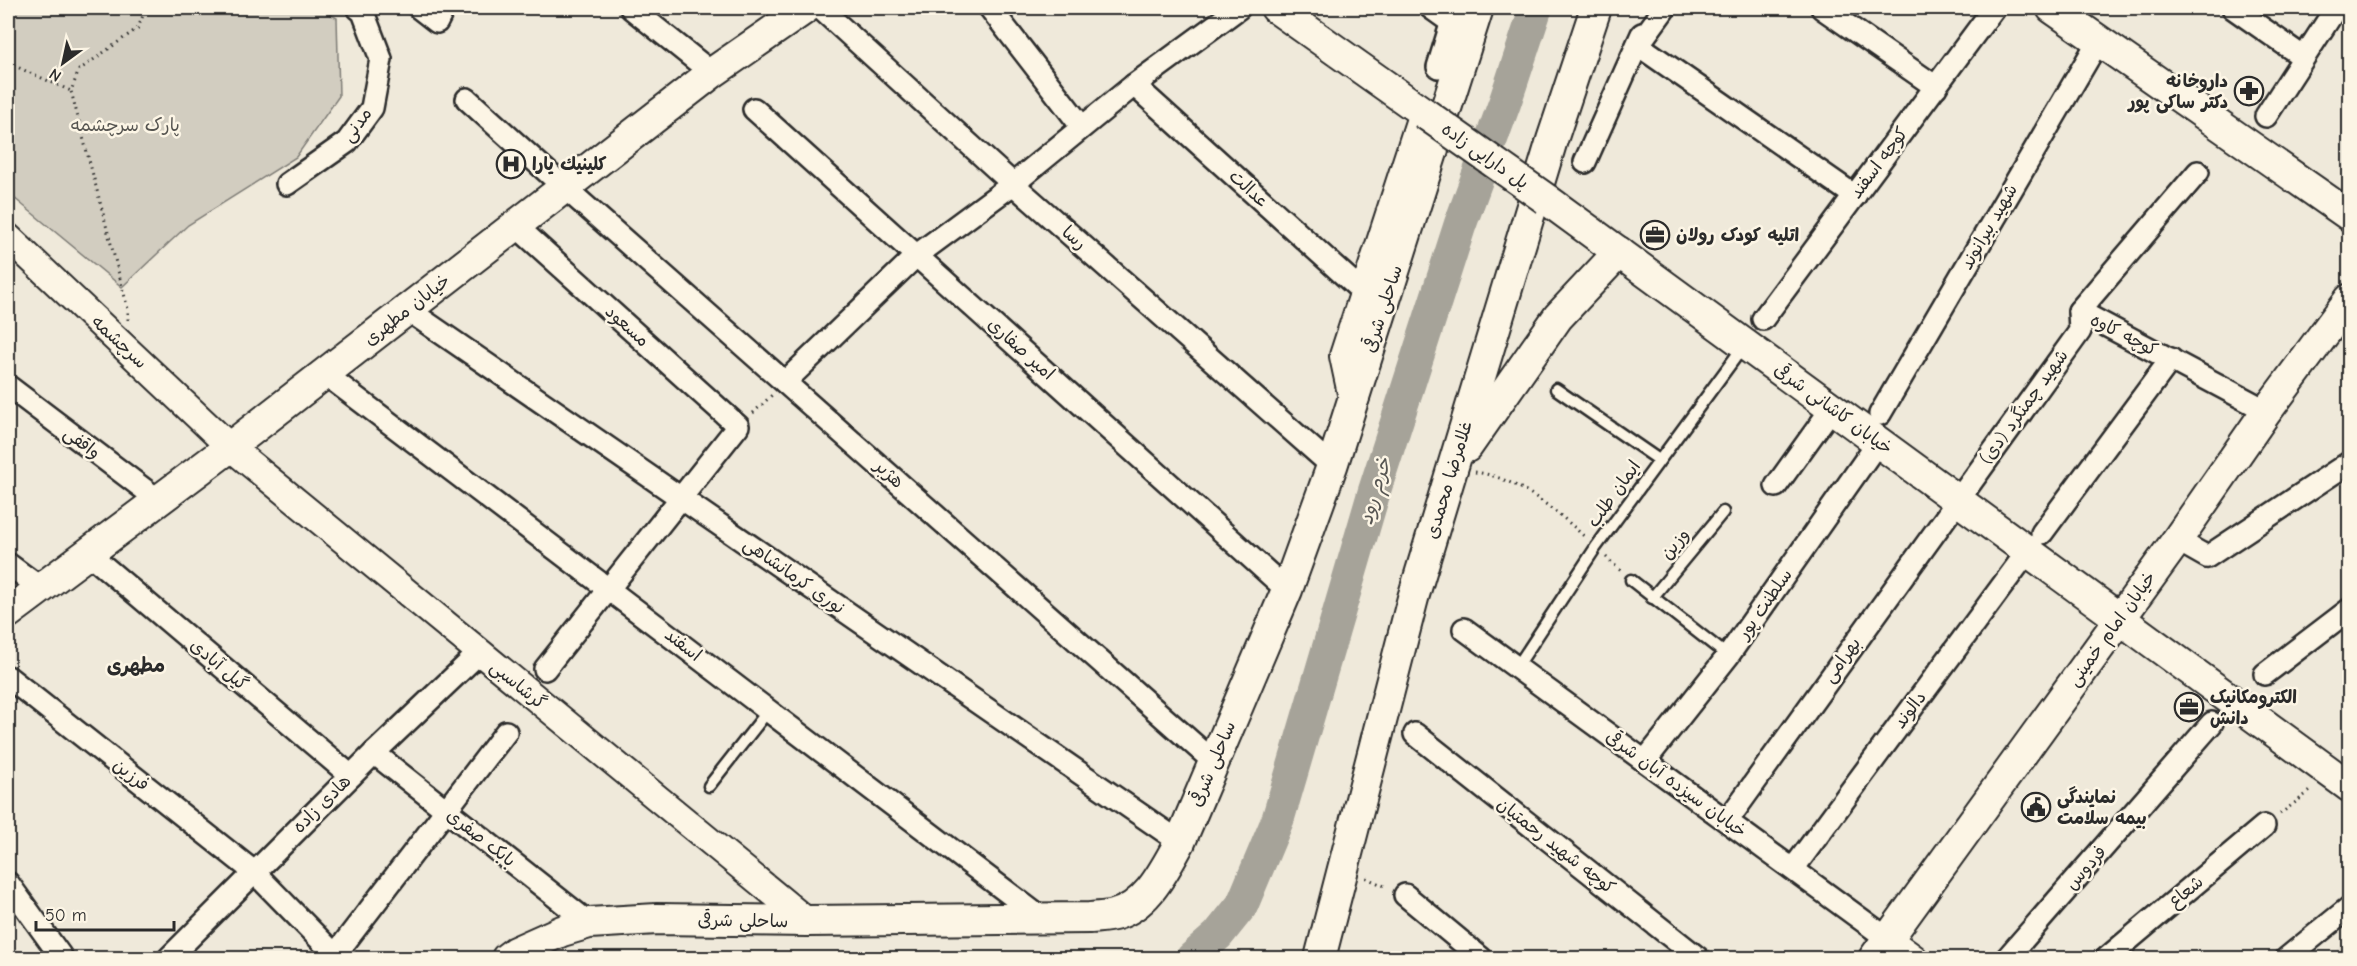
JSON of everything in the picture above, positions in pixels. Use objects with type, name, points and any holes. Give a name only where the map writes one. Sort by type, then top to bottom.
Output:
[{"type":"main road","name":"خیابان مطهری","points":[[8,613],[230,447],[712,73],[806,8]]},
{"type":"main road","points":[[1276,8],[1424,113],[1345,356],[1354,400]]},
{"type":"main road","name":"ساحلی شرقی","points":[[507,958],[515,952],[562,931],[589,923],[657,920],[1090,918],[1116,915],[1140,902],[1159,879],[1180,842],[1287,590],[1354,400],[1478,8]]},
{"type":"main road","name":"غلامرضا محمدی","points":[[1320,958],[1413,598],[1552,140],[1596,8]]},
{"type":"main road","points":[[2052,8],[2349,216]]},
{"type":"main road","name":"پل دارایی زاده","points":[[1424,113],[1546,199]]},
{"type":"main road","name":"خیابان کاشانی شرقی","points":[[1546,199],[1832,408],[1879,428],[1957,500],[2035,542],[2120,618],[2341,780]]},
{"type":"main road","points":[[1452,469],[1558,317],[1619,252]]},
{"type":"main road","name":"خیابان امام خمینی","points":[[1881,949],[2349,299]]},
{"type":"street","name":"مدنی","points":[[287,184],[347,142],[372,108],[381,59],[363,12],[358,8]]},
{"type":"street","points":[[419,8],[437,22],[444,8]]},
{"type":"street","points":[[631,8],[712,73]]},
{"type":"street","name":"رسا","points":[[820,8],[1012,184],[1332,466]]},
{"type":"street","points":[[990,8],[1082,127]]},
{"type":"street","points":[[785,382],[917,255],[1012,184],[1134,84],[1239,8]]},
{"type":"street","points":[[1431,8],[1454,15],[1438,67]]},
{"type":"street","points":[[1585,162],[1638,45],[1651,8]]},
{"type":"street","points":[[1638,45],[1665,8]]},
{"type":"street","points":[[1822,8],[1936,87]]},
{"type":"street","name":"کوچه اسفند","points":[[1763,319],[1994,8]]},
{"type":"street","points":[[2232,8],[2303,57]]},
{"type":"street","points":[[2266,116],[2336,8]]},
{"type":"street","name":"شهید بیرانوند","points":[[1879,428],[2099,40]]},
{"type":"street","points":[[1638,45],[1855,196]]},
{"type":"street","name":"عدالت","points":[[1134,84],[1364,293]]},
{"type":"street","name":"هژبر","points":[[467,99],[1214,762]]},
{"type":"street","name":"امیر صفاری","points":[[754,109],[1287,590]]},
{"type":"street","name":"کوچه کاوه","points":[[2035,542],[2171,359],[2079,311],[2198,172]]},
{"type":"street","name":"مسعود","points":[[515,225],[738,426]]},
{"type":"street","name":"سرچشمه","points":[[8,237],[230,447]]},
{"type":"street","name":"نوری کرمانشاهی","points":[[408,310],[1180,842]]},
{"type":"street","name":"شهید چمنگرد (دی)","points":[[1957,500],[2080,331],[2079,311]]},
{"type":"street","points":[[2171,359],[2267,411]]},
{"type":"street","name":"اسفند","points":[[325,374],[610,588],[1040,917]]},
{"type":"street","name":"واقفی","points":[[8,386],[158,499]]},
{"type":"street","points":[[1776,486],[1832,408]]},
{"type":"street","points":[[546,669],[738,426]]},
{"type":"street","name":"سلطنت پور","points":[[1645,761],[1728,656],[1879,428]]},
{"type":"street","name":"گرشاسبی","points":[[230,447],[807,921]]},
{"type":"street","points":[[2177,540],[2207,557],[2349,462]]},
{"type":"street","name":"بهرامی","points":[[1727,821],[1957,500]]},
{"type":"street","name":"دالوند","points":[[1793,869],[2035,542]]},
{"type":"street","name":"گیل آبادی","points":[[88,553],[351,776]]},
{"type":"street","points":[[8,564],[42,589]]},
{"type":"street","points":[[2265,674],[2349,609]]},
{"type":"street","name":"خیابان سیزده آبان شرقی","points":[[1464,629],[1793,869],[1881,949]]},
{"type":"street","name":"هادی زاده","points":[[169,958],[374,753],[478,653]]},
{"type":"street","name":"فرزین","points":[[8,677],[254,872],[337,957]]},
{"type":"street","name":"فردوس","points":[[2007,958],[2212,723]]},
{"type":"street","points":[[337,957],[506,732]]},
{"type":"street","name":"کوچه شهید رحمتیان","points":[[1415,734],[1698,958]]},
{"type":"street","name":"بابک صفری","points":[[374,753],[589,923]]},
{"type":"street","name":"شعاع","points":[[2107,958],[2264,826]]},
{"type":"street","points":[[8,883],[62,958]]},
{"type":"street","points":[[1406,896],[1481,958]]},
{"type":"street","points":[[2287,958],[2349,908]]},
{"type":"street","points":[[1881,949],[1914,958]]},
{"type":"lane","name":"ایمان طلب","points":[[1517,668],[1596,547],[1745,344]]},
{"type":"lane","points":[[1556,389],[1659,460]]},
{"type":"lane","name":"وزین","points":[[1652,598],[1723,512]]},
{"type":"lane","points":[[1631,580],[1728,656]]},
{"type":"lane","points":[[709,786],[768,711]]},
{"type":"path","points":[[120,344],[128,326],[128,309],[71,91],[80,70],[138,28],[146,8]]},
{"type":"path","points":[[8,63],[71,91]]},
{"type":"path","points":[[738,426],[785,382]]},
{"type":"path","points":[[1452,469],[1489,474],[1525,491],[1568,521],[1631,580]]},
{"type":"path","points":[[2264,826],[2341,780]]},
{"type":"path","points":[[1344,868],[1406,896]]},
{"type":"shaded area","points":[[2349,941],[2349,958],[2327,958],[2342,946]]},
{"type":"green space","name":"پارک سرچشمه","points":[[8,8],[319,8],[337,18],[339,96],[296,157],[188,225],[122,287],[8,193]]},
{"type":"waterway","name":"خرم رود","points":[[1192,958],[1218,935],[1242,905],[1278,819],[1375,489],[1460,225],[1505,102],[1536,8]]},
{"type":"place","name":"داروخانه دکتر ساکی پور","points":[[2249,91]]},
{"type":"place","name":"كلينيك يارا","points":[[511,164]]},
{"type":"place","name":"اتلیه کودک رولان","points":[[1655,235]]},
{"type":"place","name":"الکترومکانیک دانش","points":[[2189,707]]},
{"type":"place","name":"نمایندگی بیمه سلامت","points":[[2036,807]]},
{"type":"district","name":"مطهری","points":[[136,665]]}]
